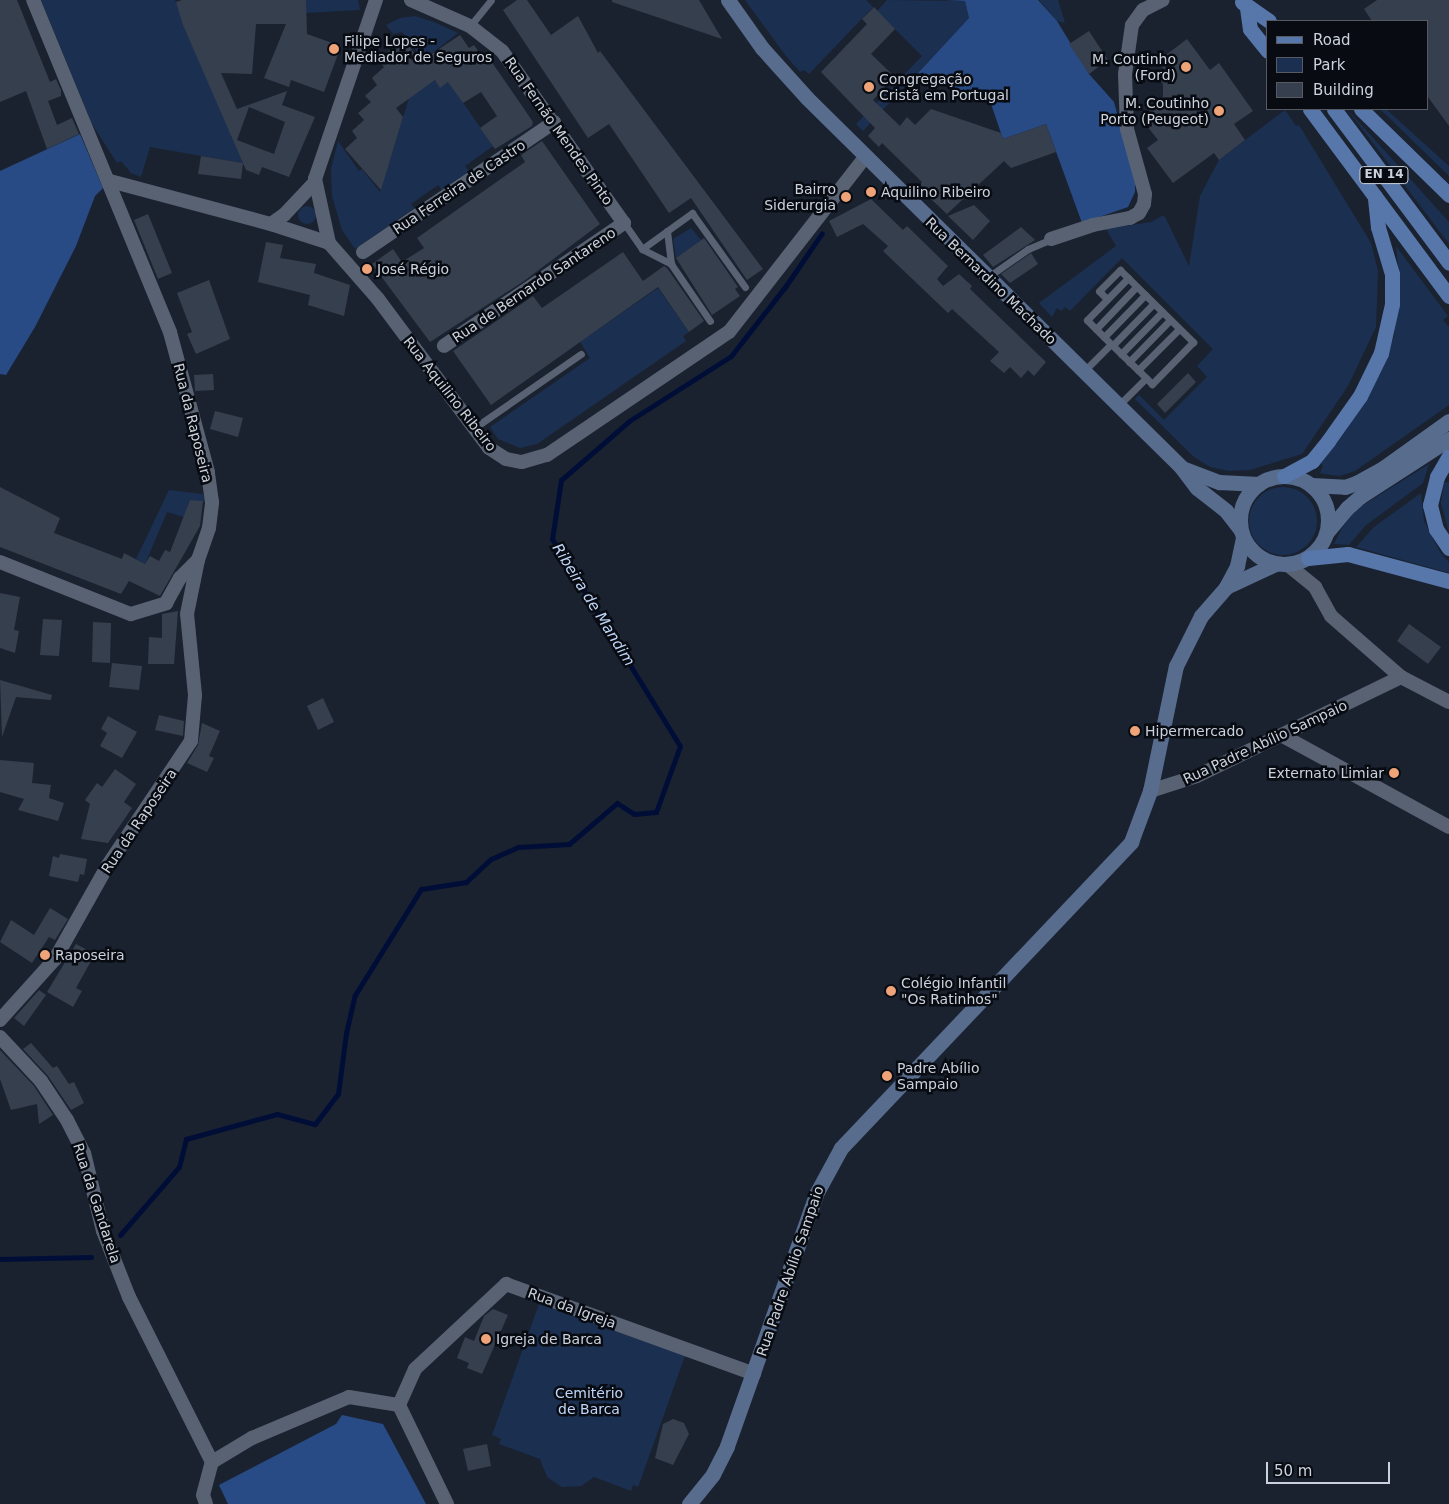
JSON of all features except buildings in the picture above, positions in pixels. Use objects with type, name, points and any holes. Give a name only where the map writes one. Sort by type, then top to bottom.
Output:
[{"type":"main road","name":"Rua Bernardino Machado","points":[[728,0],[776,65],[865,157],[1181,467],[1196,488],[1226,511],[1242,533]]},
{"type":"main road","points":[[1244,4],[1268,20]]},
{"type":"main road","points":[[1244,4],[1250,28],[1266,48]]},
{"type":"main road","name":"EN 14","points":[[1311,110],[1449,296]]},
{"type":"main road","name":"EN 14","points":[[1335,110],[1449,263]]},
{"type":"main road","points":[[1362,110],[1449,195]]},
{"type":"main road","points":[[1150,791],[1176,666],[1201,616],[1226,587],[1237,566],[1242,533],[1243,504],[1258,484],[1284,476],[1312,461],[1360,396],[1381,353],[1391,312],[1392,274],[1378,227],[1375,196]]},
{"type":"main road","points":[[1284,476],[1311,485],[1345,487],[1356,483],[1449,421]]},
{"type":"main road","points":[[1308,558],[1316,551],[1327,532],[1354,502],[1449,439]]},
{"type":"main road","points":[[1449,456],[1438,477],[1430,506],[1436,529],[1449,548]]},
{"type":"main road","name":"Rua Bernardino Machado","points":[[1181,467],[1219,482],[1258,484]]},
{"type":"main road","points":[[1311,485],[1324,501],[1327,532]]},
{"type":"main road","points":[[1242,533],[1250,550],[1281,564]]},
{"type":"main road","points":[[1226,587],[1281,564],[1308,558],[1348,554],[1449,581]]},
{"type":"main road","name":"Rua Padre Abílio Sampaio","points":[[689,1504],[716,1467],[754,1374],[816,1194],[841,1148],[1120,857],[1140,824],[1150,791]]},
{"type":"street","name":"Rua da Raposeira","points":[[0,1020],[55,959],[108,865],[191,741],[195,695],[187,614],[198,560],[208,528],[212,502],[208,472],[170,332],[110,181],[33,0]]},
{"type":"street","points":[[272,224],[284,215],[314,183],[324,146],[376,0]]},
{"type":"street","name":"Rua Fernão Mendes Pinto","points":[[410,0],[470,26],[511,60],[624,223]]},
{"type":"street","points":[[1051,239],[1093,225],[1130,218],[1140,213],[1144,204],[1145,194],[1127,129],[1125,74],[1132,25],[1143,10],[1163,0]]},
{"type":"street","name":"Rua Ferreira de Castro","points":[[364,252],[554,122]]},
{"type":"street","name":"Rua Aquilino Ribeiro","points":[[329,243],[378,300],[489,448],[506,459],[522,462],[539,458],[729,332],[865,157]]},
{"type":"street","points":[[110,181],[272,224],[329,243]]},
{"type":"street","points":[[314,183],[329,243]]},
{"type":"street","name":"Rua de Bernardo Santareno","points":[[444,346],[624,223]]},
{"type":"street","points":[[0,562],[131,614],[166,603],[180,578],[198,560]]},
{"type":"street","points":[[1281,564],[1315,587],[1331,616],[1401,677],[1449,702]]},
{"type":"street","name":"Rua Padre Abílio Sampaio","points":[[1150,791],[1197,776],[1283,736],[1401,677]]},
{"type":"street","points":[[1283,736],[1449,827]]},
{"type":"street","name":"Rua da Gandarela","points":[[0,1038],[41,1081],[67,1120],[84,1153],[103,1231],[129,1297],[212,1462]]},
{"type":"street","name":"Rua da Igreja","points":[[399,1406],[415,1368],[506,1284],[754,1374]]},
{"type":"street","points":[[206,1504],[203,1495],[212,1462],[252,1438],[349,1397],[399,1406],[447,1504]]},
{"type":"lane","points":[[470,26],[491,0]]},
{"type":"lane","points":[[642,249],[692,213],[745,287]]},
{"type":"lane","name":"Rua Fernão Mendes Pinto","points":[[624,223],[642,249],[671,264]]},
{"type":"lane","name":"Rua Fernão Mendes Pinto","points":[[667,231],[671,264],[710,321]]},
{"type":"lane","points":[[988,278],[1028,249],[1051,239]]},
{"type":"lane","points":[[1107,299],[1099,291],[1120,270],[1193,342],[1152,384],[1087,320],[1128,278]]},
{"type":"lane","points":[[1096,329],[1136,287]]},
{"type":"lane","points":[[1104,337],[1145,295]]},
{"type":"lane","points":[[1084,372],[1153,304]]},
{"type":"lane","points":[[1121,354],[1162,312]]},
{"type":"lane","points":[[1130,362],[1170,320]]},
{"type":"lane","points":[[1138,370],[1179,329]]},
{"type":"lane","points":[[474,428],[581,354]]},
{"type":"lane","points":[[1118,406],[1146,378]]},
{"type":"green space","points":[[41,0],[175,0],[243,163],[150,147],[141,177],[131,173],[121,161],[117,163],[92,124]]},
{"type":"green space","points":[[306,0],[358,0],[360,10],[305,13]]},
{"type":"green space","points":[[745,0],[866,0],[873,7],[809,74],[804,70],[800,72],[786,56]]},
{"type":"green space","points":[[887,0],[965,1],[969,18],[863,131],[856,124],[922,56],[877,11]]},
{"type":"green space","points":[[1039,0],[1058,0],[1065,23],[1057,21]]},
{"type":"green space","points":[[415,16],[458,33],[423,60],[402,32],[393,34],[386,25],[400,18]]},
{"type":"green space","points":[[435,80],[440,87],[449,82],[493,146],[465,166],[469,171],[442,190],[438,185],[411,204],[414,208],[355,249],[342,230],[332,196],[331,169],[338,141],[359,171],[362,169],[380,192],[409,98]]},
{"type":"green space","points":[[1285,110],[1296,126],[1299,125],[1371,243],[1378,271],[1376,327],[1348,386],[1302,454],[1250,470],[1229,471],[1210,467],[1194,457],[1135,399],[1139,395],[1164,420],[1207,377],[1197,366],[1213,349],[1122,258],[1070,311],[1065,307],[1061,311],[1057,308],[1052,317],[1039,303],[1116,246],[1106,229],[1151,222],[1164,215],[1189,266],[1200,196],[1219,160]]},
{"type":"green space","points":[[1348,110],[1449,222],[1449,244]]},
{"type":"green space","points":[[1381,110],[1387,110],[1449,166],[1449,176]]},
{"type":"green space","points":[[307,206],[313,209],[316,215],[313,221],[307,224],[301,221],[298,215],[301,209]]},
{"type":"green space","points":[[691,228],[701,240],[676,258],[673,239]]},
{"type":"green space","points":[[1396,246],[1448,316],[1443,320],[1449,327],[1449,405],[1355,471],[1339,476],[1320,473],[1323,466],[1319,462],[1345,431],[1368,395],[1394,337],[1400,285]]},
{"type":"green space","points":[[658,288],[689,332],[683,336],[686,341],[537,444],[520,448],[498,439],[490,427],[590,358],[580,342]]},
{"type":"green space","points":[[1429,464],[1423,483],[1365,526],[1349,545],[1334,544],[1342,528],[1357,509]]},
{"type":"green space","points":[[1449,481],[1449,533],[1441,503],[1444,483]]},
{"type":"green space","points":[[1283,487],[1296,490],[1307,497],[1314,508],[1317,521],[1314,534],[1307,545],[1296,552],[1283,555],[1270,552],[1259,545],[1252,534],[1249,521],[1252,508],[1259,497],[1270,490]]},
{"type":"green space","points":[[169,490],[203,494],[205,502],[190,500],[184,517],[167,512],[145,564],[136,559]]},
{"type":"green space","points":[[1421,493],[1424,521],[1440,552],[1449,562],[1449,573],[1356,547],[1374,527]]},
{"type":"green space","name":"Cemitério de Barca","points":[[539,1304],[685,1356],[638,1487],[633,1485],[631,1491],[594,1477],[581,1486],[562,1487],[547,1477],[540,1459],[499,1444],[501,1439],[492,1435]]},
{"type":"shaded area","points":[[945,0],[1038,0],[1057,21],[1089,74],[1114,102],[1135,180],[1135,192],[1128,207],[1082,223],[1046,124],[1003,139],[990,101],[917,74],[969,18],[965,1]]},
{"type":"shaded area","points":[[80,134],[103,188],[95,196],[76,246],[35,327],[6,375],[0,374],[0,171]]},
{"type":"shaded area","points":[[342,1415],[383,1424],[426,1504],[228,1504],[219,1485],[336,1424]]},
{"type":"waterway","points":[[120,1235],[179,1167],[186,1139],[277,1114],[315,1124],[338,1094],[346,1033],[355,995],[421,889],[466,882],[491,859],[518,847],[569,844],[617,803],[634,814],[656,812],[680,746],[552,539],[561,480],[629,421],[731,356],[785,287],[822,233]]},
{"type":"waterway","name":"Ribeira de Mandim","points":[[0,1259],[91,1257]]},
{"type":"place","name":"Filipe Lopes - Mediador de Seguros","points":[[334,49]]},
{"type":"place","name":"M. Coutinho (Ford)","points":[[1186,67]]},
{"type":"place","name":"Congregação Cristã em Portugal","points":[[869,87]]},
{"type":"place","name":"M. Coutinho Porto (Peugeot)","points":[[1219,111]]},
{"type":"place","name":"Aquilino Ribeiro","points":[[871,192]]},
{"type":"place","name":"Bairro Siderurgia","points":[[846,197]]},
{"type":"place","name":"José Régio","points":[[367,269]]},
{"type":"place","name":"Hipermercado","points":[[1135,731]]},
{"type":"place","name":"Externato Limiar","points":[[1394,773]]},
{"type":"place","name":"Raposeira","points":[[45,955]]},
{"type":"place","name":"Colégio Infantil \"Os Ratinhos\"","points":[[891,991]]},
{"type":"place","name":"Padre Abílio Sampaio","points":[[887,1076]]},
{"type":"place","name":"Igreja de Barca","points":[[486,1339]]}]
